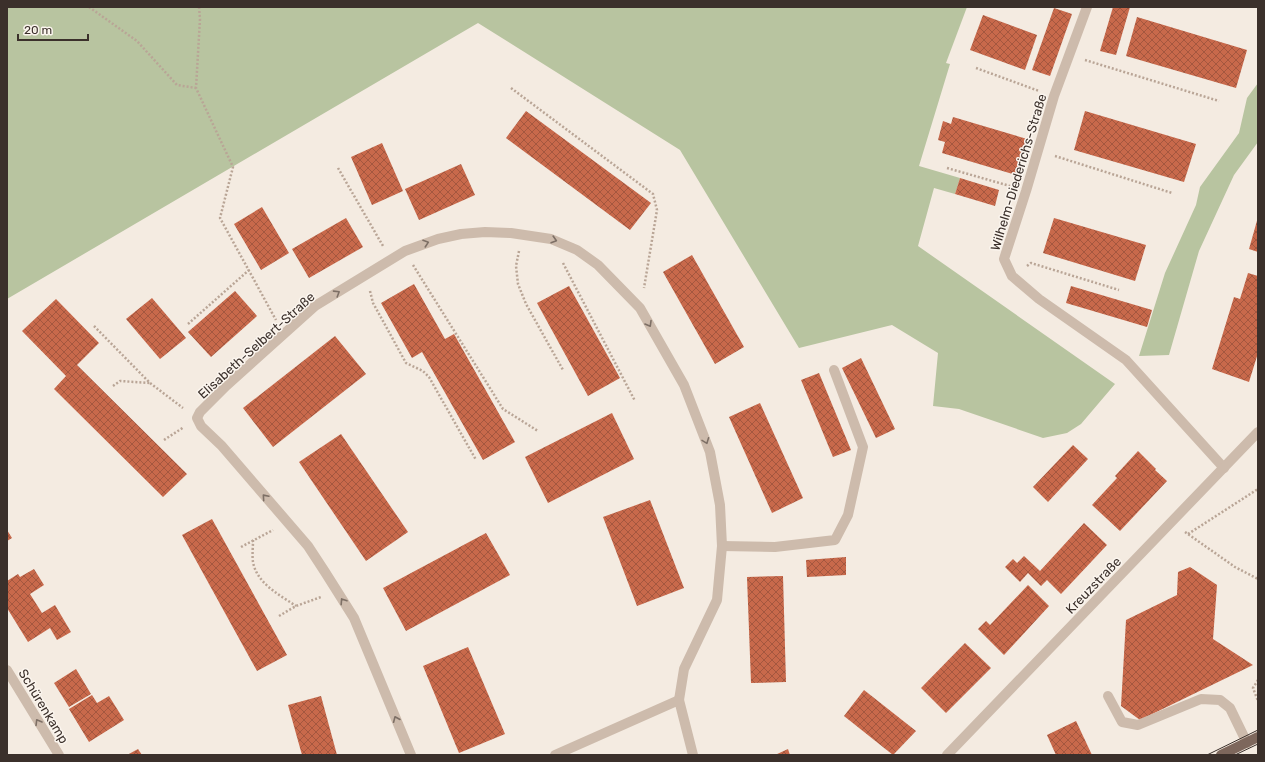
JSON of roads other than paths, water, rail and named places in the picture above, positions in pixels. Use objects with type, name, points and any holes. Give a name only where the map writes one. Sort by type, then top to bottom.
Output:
[{"type":"main road","points":[[1221,755],[1258,737]]},
{"type":"street","name":"Wilhelm-Diederichs-Straße","points":[[1087,7],[1054,96],[1004,259],[1012,276],[1039,299],[1126,360],[1224,468]]},
{"type":"street","name":"Elisabeth-Selbert-Straße","points":[[411,755],[354,618],[337,591],[308,546],[221,446],[201,426],[197,418],[200,412],[226,386],[315,306],[405,251],[438,239],[461,234],[485,232],[521,234],[551,239],[577,250],[598,265],[640,308],[684,385],[710,452],[720,505],[722,546],[717,600],[684,669],[679,700],[693,755]]},
{"type":"street","points":[[722,546],[775,547],[835,540],[848,515],[863,447],[834,370]]},
{"type":"street","name":"Kreuzstraße","points":[[947,755],[1258,432]]},
{"type":"street","name":"Schürenkamp","points":[[7,670],[59,755]]},
{"type":"street","points":[[1108,696],[1122,722],[1138,725],[1201,699],[1220,700],[1230,708],[1247,742]]},
{"type":"street","points":[[555,755],[679,700]]},
{"type":"tram line","points":[[1207,755],[1258,730]]},
{"type":"tram line","points":[[1235,755],[1258,744]]}]
